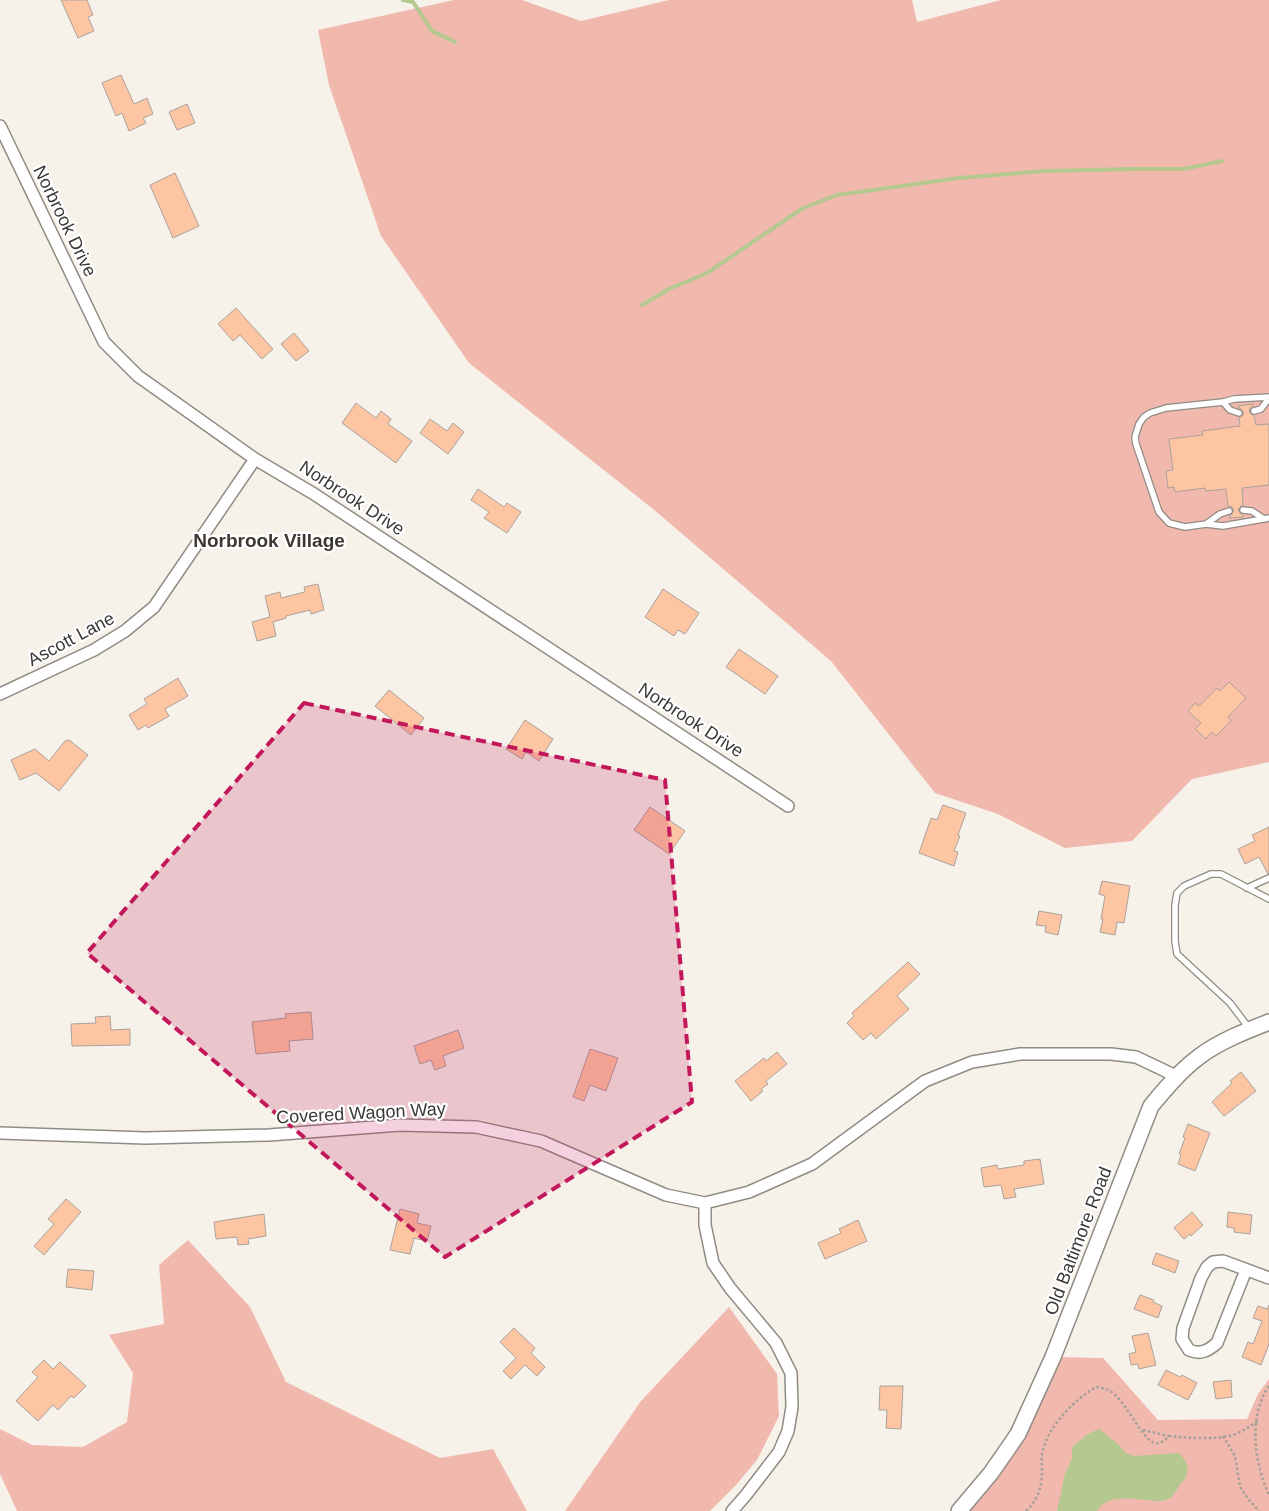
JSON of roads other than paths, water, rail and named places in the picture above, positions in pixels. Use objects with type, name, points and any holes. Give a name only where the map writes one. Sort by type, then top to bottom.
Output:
[{"type":"street","name":"Norbrook Drive","points":[[0,126],[104,342],[138,376],[255,459],[314,494],[788,806]]},
{"type":"street","name":"Ascott Lane","points":[[0,694],[94,650],[125,631],[154,607],[255,459]]},
{"type":"street","name":"Old Baltimore Road","points":[[959,1511],[991,1474],[1018,1434],[1053,1358],[1151,1106],[1176,1076],[1200,1055],[1250,1029],[1269,1022]]},
{"type":"street","name":"Covered Wagon Way","points":[[0,1133],[145,1138],[269,1135],[400,1125],[476,1127],[542,1141],[666,1195],[705,1203],[749,1192],[812,1164],[926,1081],[972,1062],[1020,1054],[1111,1054],[1136,1057],[1176,1076]]},
{"type":"street","points":[[705,1203],[705,1225],[714,1263],[730,1288],[776,1343],[791,1373],[792,1407],[788,1431],[779,1452],[732,1511]]},
{"type":"street","points":[[1246,1270],[1216,1343],[1204,1352],[1189,1350],[1182,1339],[1183,1328],[1201,1278],[1207,1267],[1218,1260],[1269,1278]]},
{"type":"lane","points":[[1267,519],[1223,526],[1206,524],[1185,528],[1169,522],[1159,512],[1135,437],[1139,424],[1150,412],[1166,408],[1223,402],[1234,399],[1269,397]]},
{"type":"lane","points":[[1254,411],[1261,409],[1269,397]]},
{"type":"lane","points":[[1223,402],[1230,410],[1238,413]]},
{"type":"lane","points":[[1243,510],[1252,511],[1267,519]]},
{"type":"lane","points":[[1206,524],[1220,514],[1229,511]]},
{"type":"lane","points":[[1250,1029],[1230,1003],[1177,954],[1175,905],[1177,892],[1184,886],[1211,874],[1222,874],[1269,900]]},
{"type":"lane","points":[[1247,888],[1269,878]]},
{"type":"waterway","points":[[403,0],[413,2],[432,31],[455,42]]},
{"type":"waterway","points":[[642,305],[669,289],[707,273],[803,208],[837,195],[959,178],[1045,171],[1184,169],[1222,161]]},
{"type":"district","name":"Norbrook Village","points":[[269,540]]}]
